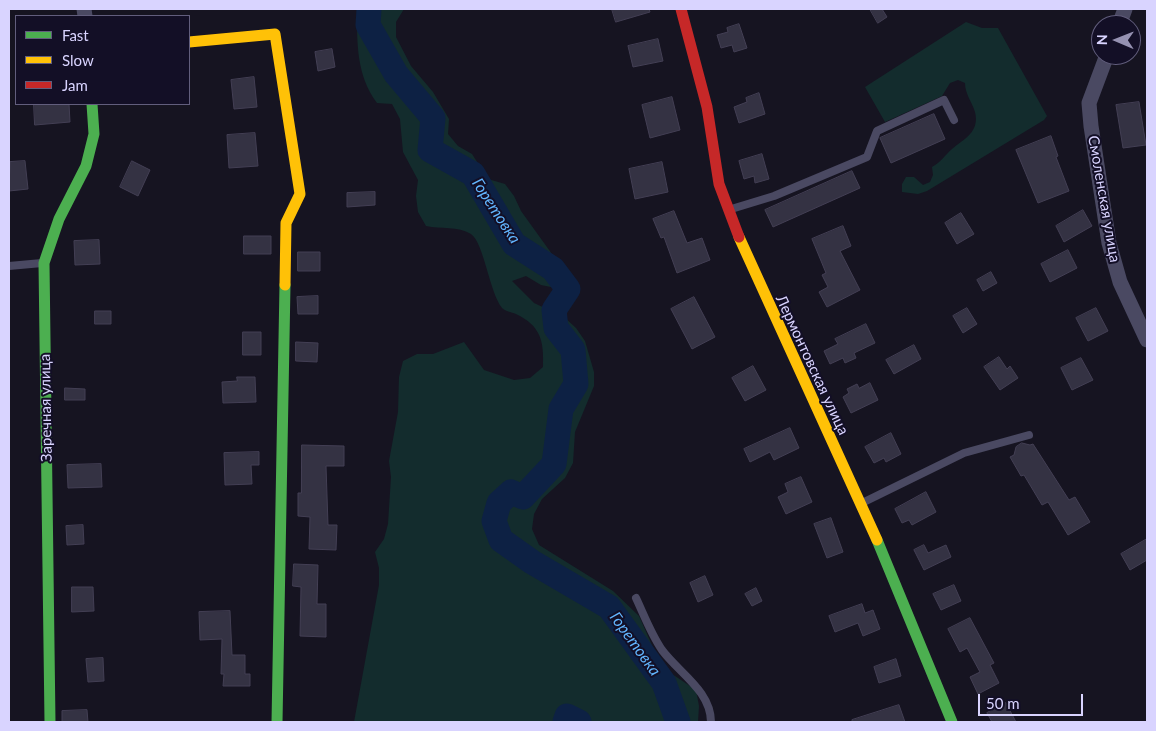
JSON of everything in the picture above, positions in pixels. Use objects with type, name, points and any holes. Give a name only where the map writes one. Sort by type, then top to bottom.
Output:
[{"type":"street","name":"Лермонтовская улица","points":[[681,9],[707,107],[719,184],[727,210],[891,571],[952,722]]},
{"type":"street","points":[[190,42],[275,34],[300,194],[286,223],[277,722]]},
{"type":"street","name":"Смоленская улица","points":[[1104,65],[1089,103],[1109,243],[1120,282],[1147,340]]},
{"type":"street","name":"Заречная улица","points":[[50,722],[44,263],[59,219],[86,166],[94,134],[92,105]]},
{"type":"lane","points":[[727,210],[774,196],[867,157],[877,130],[944,100],[954,120]]},
{"type":"lane","points":[[9,266],[44,263]]},
{"type":"lane","points":[[860,504],[964,453],[1029,435]]},
{"type":"lane","points":[[636,598],[662,650],[686,675],[705,699],[711,714],[711,722]]},
{"type":"green space","points":[[357,9],[404,9],[396,22],[396,37],[411,66],[433,92],[449,119],[448,134],[458,146],[472,154],[488,179],[505,184],[514,196],[521,211],[557,261],[563,275],[556,288],[541,285],[526,276],[512,281],[534,303],[564,317],[576,328],[585,341],[594,372],[594,386],[575,432],[573,463],[565,478],[542,499],[534,514],[532,529],[539,545],[613,591],[639,616],[659,661],[669,672],[696,690],[699,706],[698,722],[354,722],[379,585],[379,568],[375,552],[384,539],[388,524],[391,477],[389,461],[398,412],[399,377],[403,361],[417,354],[433,354],[464,342],[484,370],[514,380],[530,378],[543,367],[543,349],[536,329],[516,314],[502,308],[493,291],[476,239],[466,231],[426,226],[418,212],[416,196],[418,180],[403,152],[400,119],[392,104],[377,103],[361,70]]},
{"type":"green space","points":[[966,22],[982,28],[998,28],[1047,116],[1044,120],[927,191],[918,194],[902,192],[902,184],[906,177],[914,177],[923,185],[930,182],[933,175],[932,167],[973,130],[976,119],[975,112],[967,94],[965,83],[958,80],[950,83],[942,96],[885,122],[865,87]]},
{"type":"building","points":[[612,9],[649,9],[650,12],[616,22]]},
{"type":"building","points":[[870,9],[882,9],[887,17],[878,23]]},
{"type":"building","points":[[739,24],[747,48],[734,52],[732,45],[721,48],[717,35],[728,32],[727,28]]},
{"type":"building","points":[[658,39],[663,61],[633,67],[628,46]]},
{"type":"building","points":[[332,49],[335,67],[318,71],[315,52]]},
{"type":"building","points":[[254,77],[257,107],[234,109],[231,80]]},
{"type":"building","points":[[759,93],[765,114],[739,123],[734,107],[747,102],[746,98]]},
{"type":"building","points":[[672,97],[680,130],[650,138],[642,105]]},
{"type":"building","points":[[1139,102],[1146,145],[1123,148],[1116,105]]},
{"type":"building","points":[[34,105],[69,105],[70,122],[35,125]]},
{"type":"building","points":[[934,114],[945,139],[891,163],[880,138]]},
{"type":"building","points":[[255,133],[258,166],[229,168],[227,135]]},
{"type":"building","points":[[1051,136],[1058,156],[1056,157],[1069,191],[1038,203],[1016,150]]},
{"type":"building","points":[[762,154],[769,179],[755,183],[754,176],[744,179],[739,161]]},
{"type":"building","points":[[25,161],[28,189],[9,191],[10,162]]},
{"type":"building","points":[[132,161],[150,170],[138,196],[120,187]]},
{"type":"building","points":[[662,162],[668,192],[635,199],[629,169]]},
{"type":"building","points":[[852,171],[860,188],[773,227],[765,210]]},
{"type":"building","points":[[375,192],[375,205],[347,207],[347,193]]},
{"type":"building","points":[[1083,210],[1092,226],[1064,242],[1056,226]]},
{"type":"building","points":[[674,211],[687,243],[702,238],[710,260],[677,273],[664,237],[661,238],[653,219]]},
{"type":"building","points":[[961,213],[974,234],[957,244],[945,223]]},
{"type":"building","points":[[843,226],[851,246],[840,251],[860,290],[827,307],[819,292],[828,287],[822,275],[826,273],[812,239]]},
{"type":"building","points":[[244,236],[271,236],[271,254],[244,254]]},
{"type":"building","points":[[99,240],[100,264],[75,265],[74,241]]},
{"type":"building","points":[[1068,250],[1077,268],[1050,282],[1041,264]]},
{"type":"building","points":[[298,252],[320,252],[320,271],[298,271]]},
{"type":"building","points":[[991,272],[997,283],[983,291],[977,280]]},
{"type":"building","points":[[318,296],[318,314],[298,314],[297,297]]},
{"type":"building","points":[[694,297],[715,337],[692,349],[671,309]]},
{"type":"building","points":[[967,308],[977,324],[963,333],[953,316]]},
{"type":"building","points":[[1096,308],[1108,331],[1088,341],[1076,318]]},
{"type":"building","points":[[95,311],[111,311],[111,324],[95,324]]},
{"type":"building","points":[[866,324],[875,343],[854,353],[856,358],[845,363],[843,358],[830,364],[824,351],[838,344],[835,339]]},
{"type":"building","points":[[243,332],[261,332],[261,355],[243,355]]},
{"type":"building","points":[[296,342],[318,343],[317,362],[296,361]]},
{"type":"building","points":[[914,345],[921,359],[894,374],[886,360]]},
{"type":"building","points":[[999,357],[1007,369],[1010,366],[1018,378],[1000,390],[984,367]]},
{"type":"building","points":[[1081,358],[1093,380],[1072,390],[1061,368]]},
{"type":"building","points":[[753,366],[766,390],[745,401],[732,378]]},
{"type":"building","points":[[237,377],[255,377],[256,402],[223,403],[222,382],[237,381]]},
{"type":"building","points":[[870,383],[878,400],[851,413],[843,397],[849,393],[847,389],[857,384],[859,388]]},
{"type":"building","points":[[65,388],[85,389],[85,400],[65,400]]},
{"type":"building","points":[[790,428],[799,448],[774,460],[770,452],[750,462],[744,449]]},
{"type":"building","points":[[891,433],[901,454],[886,462],[884,458],[874,463],[865,447]]},
{"type":"building","points":[[1022,443],[1033,444],[1069,500],[1075,497],[1090,522],[1068,535],[1048,502],[1042,505],[1024,475],[1021,476],[1010,457],[1014,455],[1016,447]]},
{"type":"building","points":[[302,445],[344,446],[344,466],[326,466],[328,525],[337,525],[336,550],[309,549],[310,517],[298,516],[298,493],[301,493]]},
{"type":"building","points":[[259,452],[259,465],[251,465],[252,484],[225,485],[224,453]]},
{"type":"building","points":[[101,464],[102,487],[68,488],[67,465]]},
{"type":"building","points":[[801,477],[812,502],[786,514],[778,497],[788,492],[785,484]]},
{"type":"building","points":[[926,492],[936,512],[912,525],[909,520],[902,523],[895,509]]},
{"type":"building","points":[[831,518],[843,552],[827,558],[814,524]]},
{"type":"building","points":[[83,525],[84,544],[67,545],[66,526]]},
{"type":"building","points":[[1147,539],[1147,560],[1130,570],[1121,554]]},
{"type":"building","points":[[924,545],[928,553],[946,545],[951,557],[924,570],[914,550]]},
{"type":"building","points":[[294,564],[318,565],[317,604],[326,604],[326,637],[300,636],[301,587],[293,586]]},
{"type":"building","points":[[705,576],[713,595],[698,602],[690,583]]},
{"type":"building","points":[[954,585],[961,601],[941,610],[933,594]]},
{"type":"building","points":[[72,587],[93,587],[94,611],[72,612]]},
{"type":"building","points":[[756,588],[762,601],[752,606],[745,594]]},
{"type":"building","points":[[862,604],[865,613],[873,610],[880,629],[863,636],[858,623],[835,632],[829,616]]},
{"type":"building","points":[[230,611],[232,655],[245,655],[245,674],[250,674],[250,686],[223,686],[224,674],[221,674],[222,639],[200,640],[199,612]]},
{"type":"building","points":[[970,618],[994,663],[990,665],[999,683],[978,694],[970,677],[980,672],[967,648],[960,652],[948,629]]},
{"type":"building","points":[[103,658],[104,681],[88,682],[86,659]]},
{"type":"building","points":[[896,659],[901,676],[879,683],[874,667]]},
{"type":"building","points":[[1006,703],[1016,722],[992,722],[987,713]]},
{"type":"building","points":[[899,705],[905,722],[852,722],[852,720]]},
{"type":"building","points":[[87,710],[88,722],[62,722],[62,711]]},
{"type":"waterway","name":"Горетовка","points":[[369,9],[368,25],[396,74],[433,118],[430,150],[473,174],[514,244],[553,269],[568,289],[554,310],[556,328],[573,350],[576,384],[561,409],[554,464],[523,497],[511,492],[499,503],[494,521],[501,540],[532,562],[609,607],[664,683],[678,722]]},
{"type":"waterway","name":"Горетовка","points":[[565,722],[567,716],[579,722]]},
{"type":"traffic: fast","points":[[50,722],[44,263],[59,219],[86,166],[94,134],[92,105]]},
{"type":"traffic: fast","points":[[277,722],[285,285]]},
{"type":"traffic: fast","points":[[877,540],[952,722]]},
{"type":"traffic: slow","points":[[190,42],[275,34],[300,194],[286,223],[285,285]]},
{"type":"traffic: slow","points":[[739,237],[877,540]]},
{"type":"traffic: jam","points":[[681,9],[707,107],[719,184],[739,237]]}]
